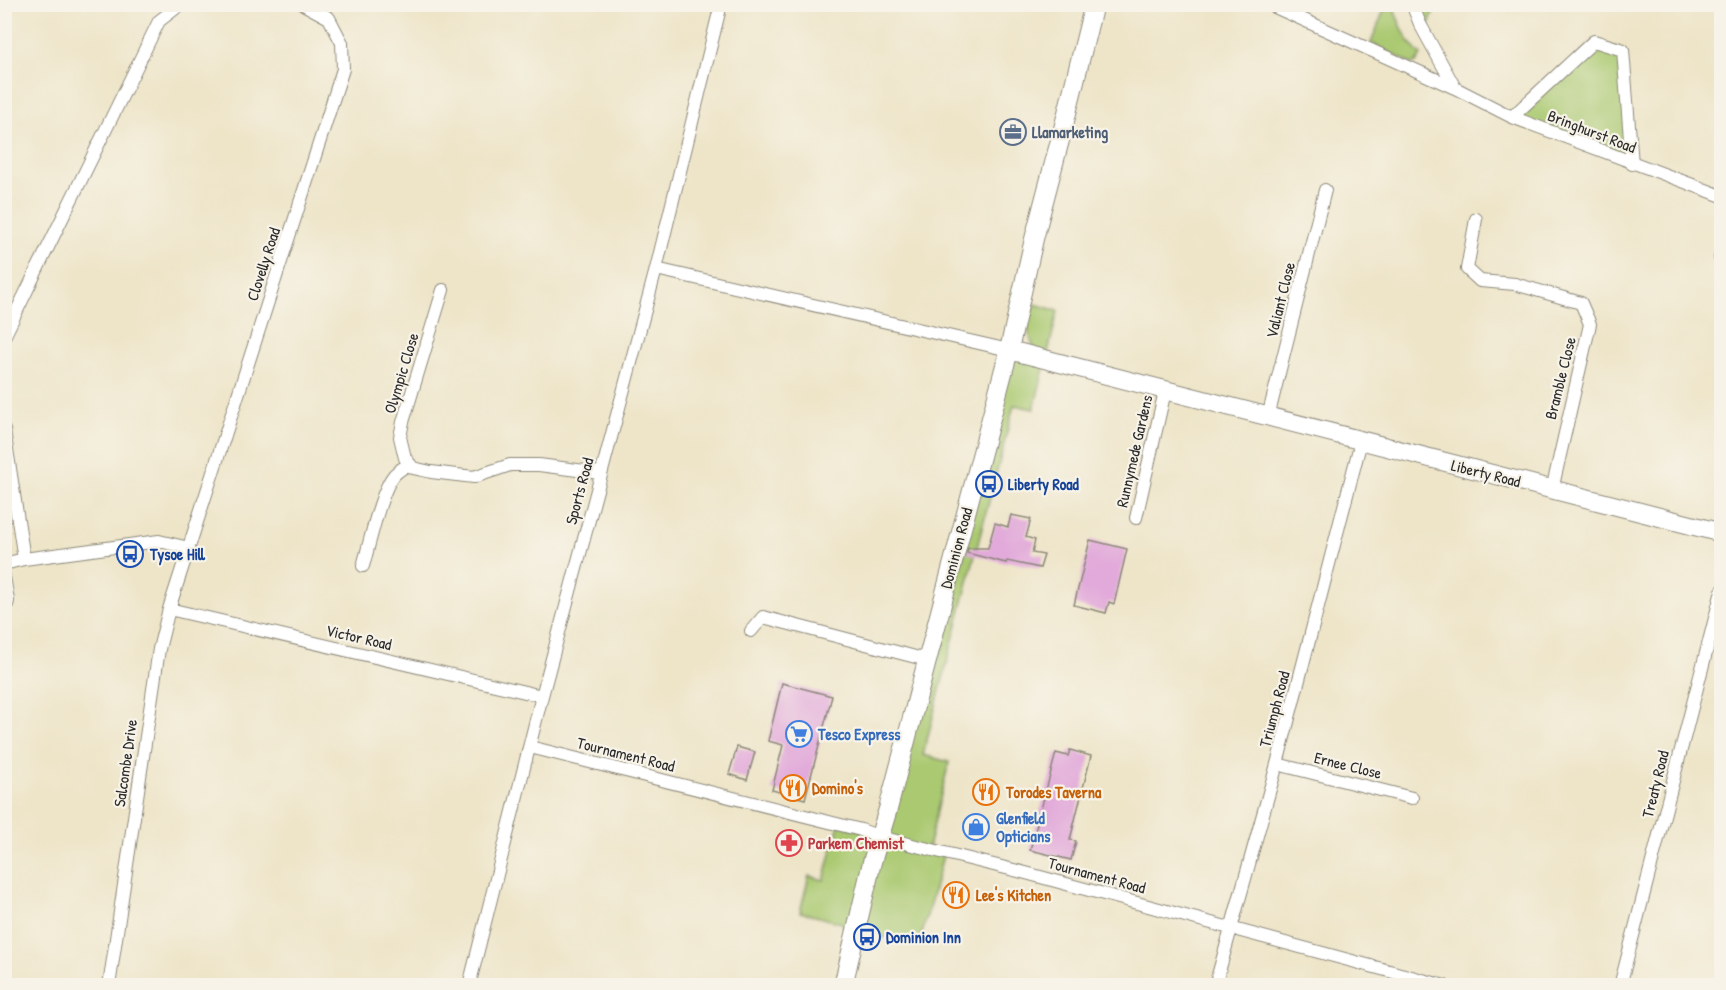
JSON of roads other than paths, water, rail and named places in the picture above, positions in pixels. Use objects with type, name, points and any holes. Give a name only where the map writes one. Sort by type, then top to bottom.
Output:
[{"type":"street","points":[[4,337],[159,21],[181,4]]},
{"type":"street","name":"Clovelly Road","points":[[189,548],[343,69],[342,43],[329,18],[303,4]]},
{"type":"street","name":"Sports Road","points":[[469,986],[600,473],[656,268],[721,4]]},
{"type":"street","name":"Dominion Road","points":[[843,986],[872,862],[1009,350],[1034,239],[1094,4]]},
{"type":"street","name":"Bringhurst Road","points":[[1274,4],[1275,7],[1455,88],[1512,117],[1722,196]]},
{"type":"street","points":[[1412,4],[1420,24],[1455,88]]},
{"type":"street","points":[[1512,117],[1594,41],[1623,50],[1632,164]]},
{"type":"street","name":"Valiant Close","points":[[1268,417],[1325,190]]},
{"type":"street","name":"Bramble Close","points":[[1476,219],[1467,269],[1480,281],[1515,284],[1581,303],[1590,324],[1551,490]]},
{"type":"street","name":"Liberty Road","points":[[656,268],[1009,350],[1722,533]]},
{"type":"street","name":"Olympic Close","points":[[410,464],[405,458],[400,437],[443,290]]},
{"type":"street","name":"Runnymede Gardens","points":[[1136,518],[1165,391]]},
{"type":"street","points":[[4,430],[24,559]]},
{"type":"street","name":"Triumph Road","points":[[1215,986],[1361,441]]},
{"type":"street","points":[[363,566],[384,493],[393,476],[410,464],[413,468],[431,472],[474,477],[510,465],[540,465],[600,473]]},
{"type":"street","points":[[4,564],[24,559],[159,541],[189,548]]},
{"type":"street","name":"Salcombe Drive","points":[[109,986],[159,649],[169,609],[189,548]]},
{"type":"street","points":[[4,576],[8,601],[4,615]]},
{"type":"street","name":"Treaty Road","points":[[1620,986],[1722,591]]},
{"type":"street","name":"Victor Road","points":[[169,609],[542,696]]},
{"type":"street","points":[[751,631],[764,617],[927,660]]},
{"type":"street","name":"Tournament Road","points":[[530,747],[1022,872],[1445,986]]},
{"type":"street","name":"Ernee Close","points":[[1276,764],[1412,798]]},
{"type":"place","name":"Llamarketing","points":[[1013,132]]},
{"type":"place","name":"Liberty Road","points":[[989,484]]},
{"type":"place","name":"Tysoe Hill","points":[[130,554]]},
{"type":"place","name":"Tesco Express","points":[[799,734]]},
{"type":"place","name":"Domino's","points":[[793,788]]},
{"type":"place","name":"Torodes Taverna","points":[[986,792]]},
{"type":"place","name":"Glenfield Opticians","points":[[976,827]]},
{"type":"place","name":"Parkem Chemist","points":[[789,843]]},
{"type":"place","name":"Lee's Kitchen","points":[[956,895]]},
{"type":"place","name":"Dominion Inn","points":[[867,937]]}]
